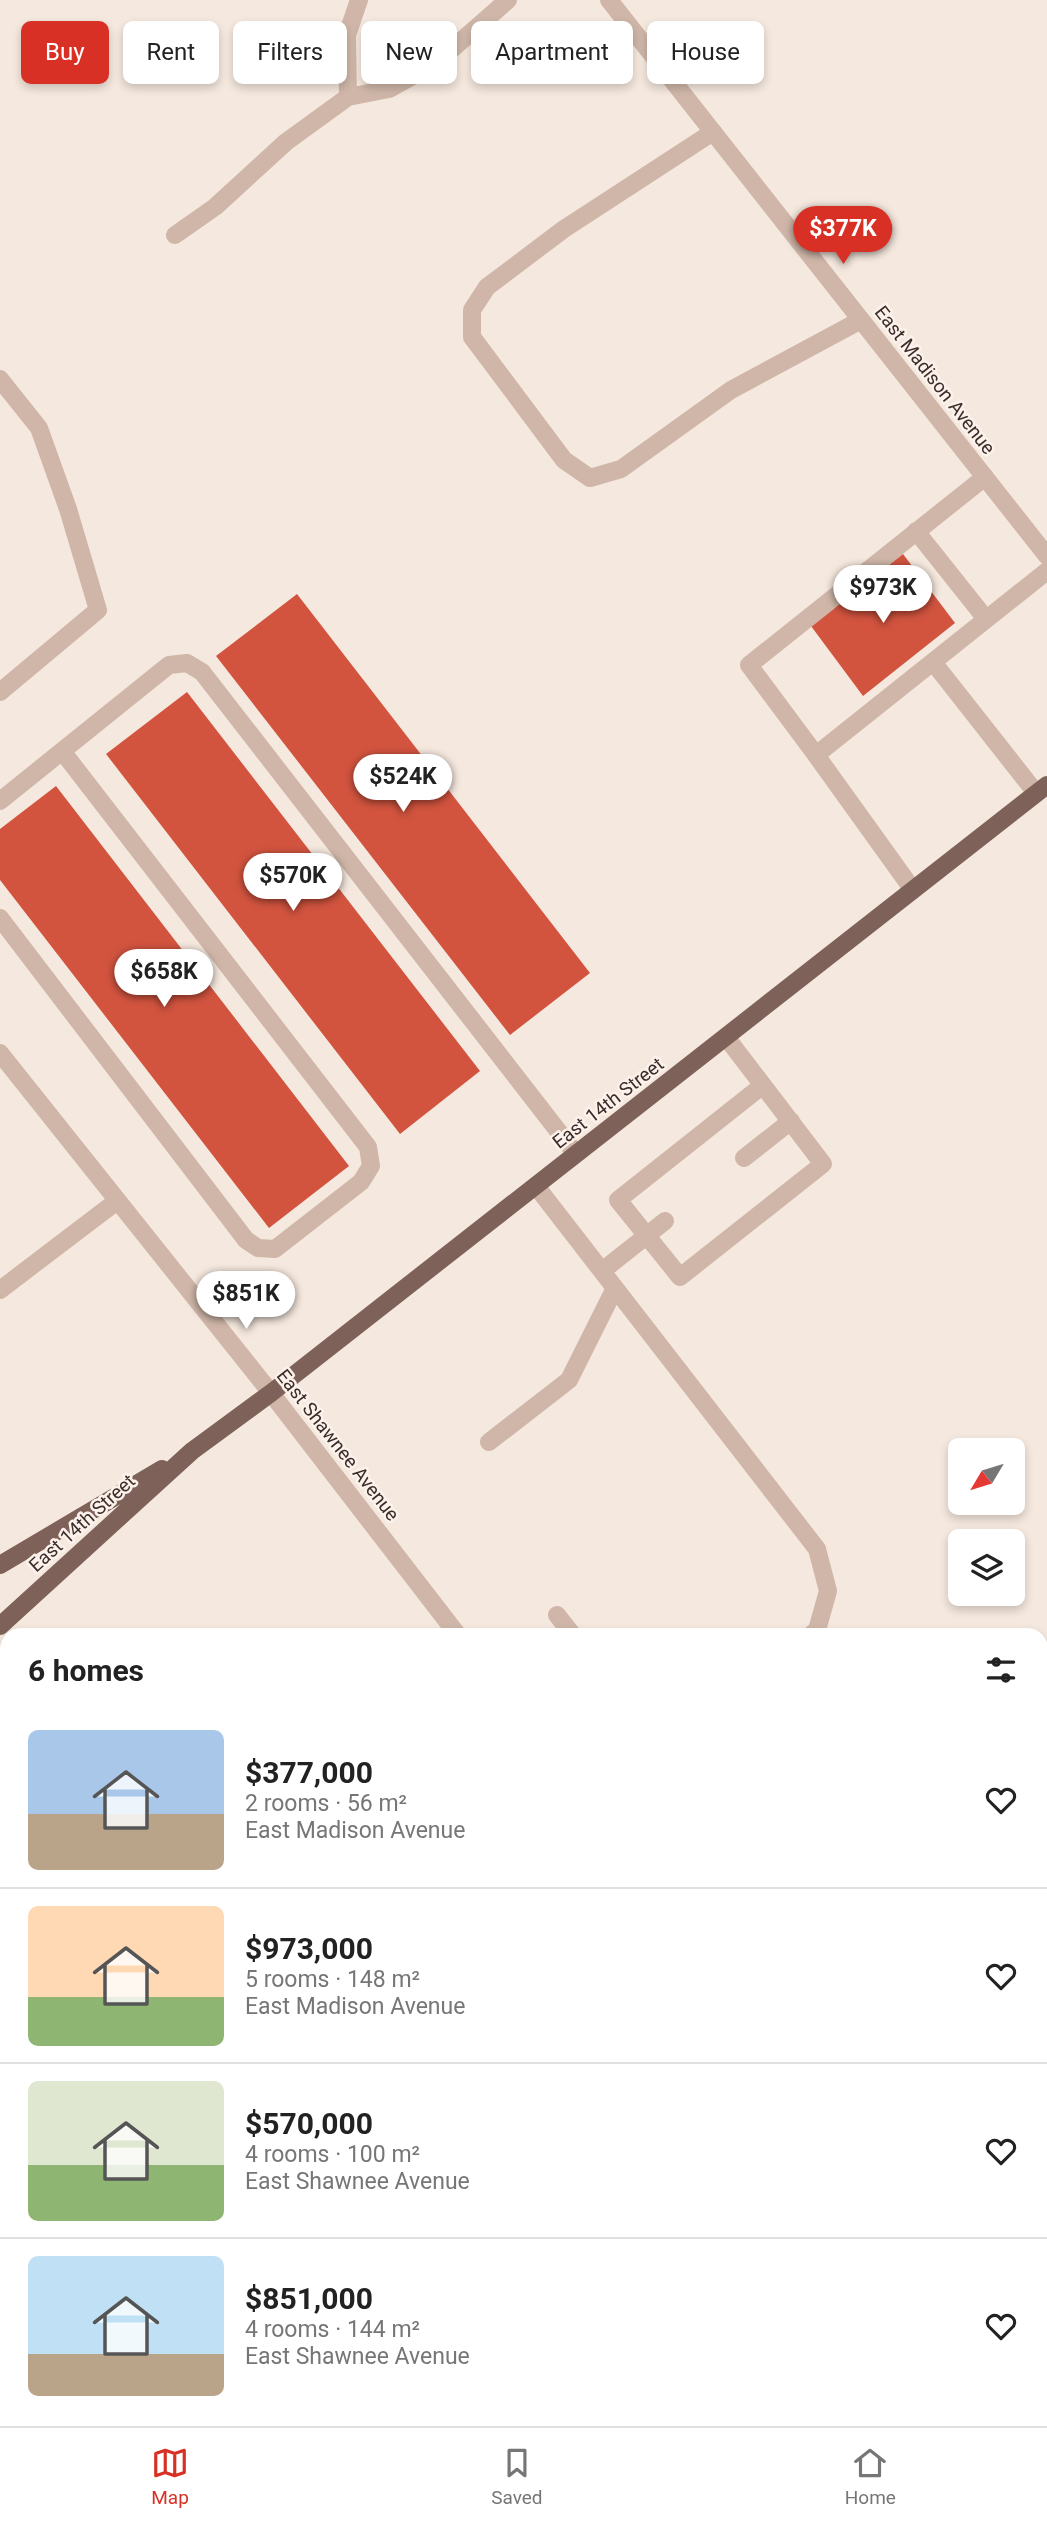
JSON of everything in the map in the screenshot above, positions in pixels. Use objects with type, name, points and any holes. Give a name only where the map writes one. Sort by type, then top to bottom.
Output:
[{"type":"main road","name":"East 14th Street","points":[[0,1626],[192,1451],[271,1393],[1042,789]]},
{"type":"main road","name":"East 14th Street","points":[[3,1558],[192,1451]]},
{"type":"street","points":[[348,97],[347,35],[359,0]]},
{"type":"street","points":[[175,234],[215,207],[286,142],[348,97],[389,89],[436,63],[508,0]]},
{"type":"street","name":"East Madison Avenue","points":[[609,0],[1047,556]]},
{"type":"street","points":[[713,132],[564,229],[487,287],[472,310],[472,337],[564,460],[590,478],[621,469],[731,390],[861,320]]},
{"type":"street","points":[[0,379],[39,428],[68,509],[98,610],[0,691]]},
{"type":"street","points":[[913,890],[749,664],[985,477]]},
{"type":"street","points":[[916,531],[986,620]]},
{"type":"street","points":[[816,755],[1047,571]]},
{"type":"street","points":[[933,662],[1042,789]]},
{"type":"street","points":[[0,801],[169,665],[187,663],[202,671],[576,1154]]},
{"type":"street","points":[[0,918],[246,1240],[258,1248],[275,1249],[361,1182],[370,1166],[369,1147],[62,751]]},
{"type":"street","points":[[726,1037],[791,1121],[823,1164],[680,1277],[618,1200],[763,1085]]},
{"type":"street","name":"East Shawnee Avenue","points":[[0,1054],[271,1393],[452,1628]]},
{"type":"street","points":[[744,1158],[791,1121]]},
{"type":"street","points":[[536,1186],[817,1549],[828,1591],[818,1628]]},
{"type":"street","points":[[0,1290],[117,1200]]},
{"type":"street","points":[[602,1271],[665,1220]]},
{"type":"street","points":[[489,1442],[569,1380],[615,1288]]},
{"type":"street","points":[[557,1615],[567,1628]]},
{"type":"building","points":[[903,554],[955,623],[863,696],[811,626]]},
{"type":"building","points":[[297,594],[590,973],[510,1035],[216,656]]},
{"type":"building","points":[[187,692],[480,1071],[400,1134],[106,754]]},
{"type":"building","points":[[56,786],[349,1166],[269,1228],[0,880],[0,829]]}]
